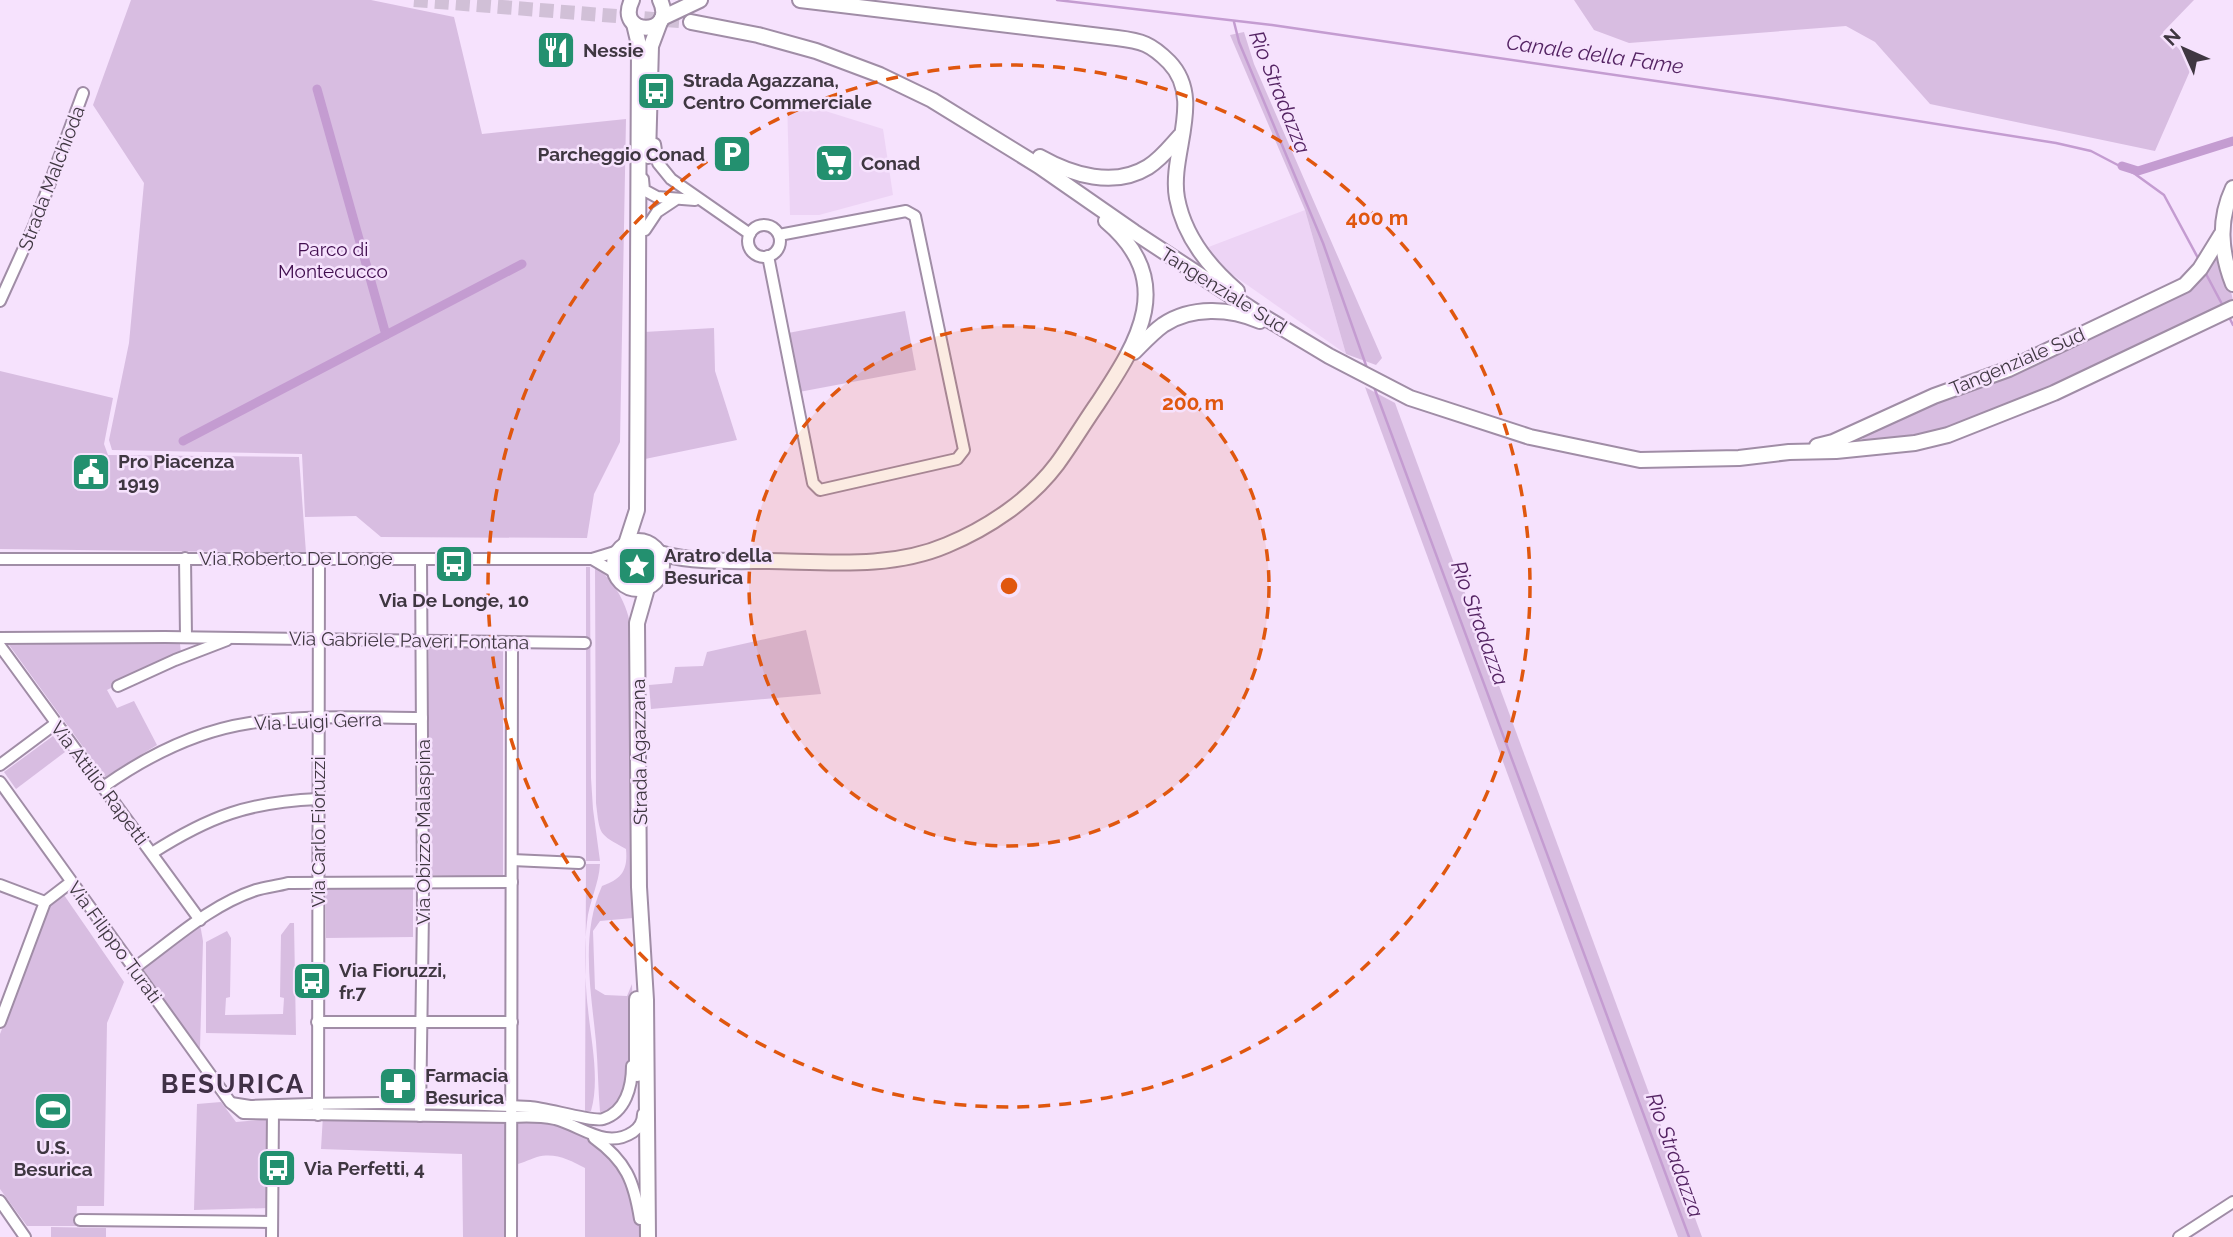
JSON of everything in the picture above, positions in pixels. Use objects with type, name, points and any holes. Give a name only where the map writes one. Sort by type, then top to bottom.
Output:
[{"type":"main road","points":[[632,0],[629,15],[639,45],[637,510],[613,565],[614,572],[624,586],[637,623]]},
{"type":"main road","points":[[640,290],[647,192],[651,46],[661,20],[663,7],[660,0]]},
{"type":"main road","points":[[634,24],[645,28],[700,0]]},
{"type":"main road","points":[[800,0],[1148,44],[1174,68],[1182,83],[1185,110],[1176,166],[1176,195],[1189,235],[1207,261],[1229,284],[1276,324]]},
{"type":"main road","name":"Tangenziale Sud","points":[[691,22],[758,35],[816,51],[880,75],[960,116],[1276,324],[1410,398],[1530,437],[1640,460],[1739,458],[1788,452],[1887,447],[1948,435],[2054,393],[2232,308]]},
{"type":"main road","points":[[960,116],[1014,141],[1060,168],[1079,175],[1127,175],[1147,168],[1181,135]]},
{"type":"main road","points":[[1046,171],[1128,243],[1142,268],[1146,291],[1145,312],[1128,358]]},
{"type":"main road","points":[[2233,187],[2225,204],[2221,235],[2225,262],[2233,284]]},
{"type":"main road","name":"Tangenziale Sud","points":[[1788,452],[1833,442],[1934,396],[2010,369],[2185,285],[2212,253],[2221,235]]},
{"type":"main road","points":[[622,547],[642,541],[654,549],[695,561],[872,563],[922,554],[947,545],[1007,512],[1029,494],[1056,466],[1128,358],[1163,325],[1209,310],[1240,314],[1310,344]]},
{"type":"main road","points":[[637,510],[662,569],[660,576]]},
{"type":"main road","points":[[624,586],[639,590],[647,588],[660,576],[695,561]]},
{"type":"main road","name":"Strada Agazzana","points":[[640,1237],[636,1025],[640,918],[637,623],[647,588]]},
{"type":"main road","name":"Strada Agazzana","points":[[640,918],[646,1000],[648,1237]]},
{"type":"street","name":"Strada Malchioda","points":[[0,301],[34,226],[83,93]]},
{"type":"street","points":[[639,106],[643,130],[643,186],[647,192],[657,197],[681,198],[711,205]]},
{"type":"street","points":[[649,118],[655,131],[655,157],[662,171],[682,188],[711,205],[750,234]]},
{"type":"street","points":[[645,230],[657,212],[668,203],[681,198]]},
{"type":"street","points":[[768,256],[813,483],[820,489],[957,458],[964,450],[915,216],[906,211],[779,235]]},
{"type":"street","points":[[764,225],[773,228],[779,235],[777,250],[768,256],[758,256],[748,244],[750,234],[764,225]]},
{"type":"street","points":[[592,559],[622,547]]},
{"type":"street","points":[[185,558],[186,637]]},
{"type":"street","name":"Via Roberto De Longe","points":[[0,559],[592,559]]},
{"type":"street","name":"Via Carlo Fioruzzi","points":[[318,1110],[319,559]]},
{"type":"street","name":"Via Obizzo Malaspina","points":[[420,1110],[421,559]]},
{"type":"street","points":[[592,559],[614,572]]},
{"type":"street","name":"Via Gabriele Paveri Fontana","points":[[0,638],[186,637],[585,643]]},
{"type":"street","name":"Via Gabriele Paveri Fontana","points":[[118,686],[233,638]]},
{"type":"street","name":"Via Attilio Rapetti","points":[[0,646],[200,920]]},
{"type":"street","points":[[511,1237],[512,650]]},
{"type":"street","name":"Via Luigi Gerra","points":[[103,787],[169,747],[249,723],[422,718]]},
{"type":"street","points":[[0,765],[55,724]]},
{"type":"street","name":"Via Filippo Turati","points":[[0,782],[230,1102],[243,1113],[273,1110]]},
{"type":"street","points":[[152,853],[205,821],[229,813],[258,806],[318,799]]},
{"type":"street","points":[[512,860],[579,863]]},
{"type":"street","points":[[0,1022],[5,993],[45,902],[71,882]]},
{"type":"street","points":[[133,969],[200,920],[235,899],[257,890],[288,883],[512,883]]},
{"type":"street","points":[[0,885],[45,902]]},
{"type":"street","points":[[317,1022],[512,1022]]},
{"type":"street","name":"Strada Agazzana","points":[[512,1112],[553,1110],[601,1120],[616,1112],[624,1103],[630,1088],[636,1025]]},
{"type":"street","points":[[272,1237],[273,1110],[512,1112],[553,1119],[612,1140],[620,1139],[638,1128],[643,1119],[643,1059],[647,1049]]},
{"type":"street","points":[[586,1132],[614,1154],[630,1176],[640,1219]]},
{"type":"street","points":[[0,1201],[25,1237]]},
{"type":"street","points":[[2179,1237],[2233,1202]]},
{"type":"street","points":[[80,1220],[272,1222]]},
{"type":"shaded area","name":"Conad","points":[[787,99],[883,129],[893,195],[819,215],[790,215]]},
{"type":"shaded area","points":[[1305,210],[1346,354],[1220,266],[1206,248]]},
{"type":"green space","name":"Parco di Montecucco","points":[[131,0],[371,0],[454,17],[482,134],[626,119],[620,442],[594,494],[587,538],[381,537],[356,516],[305,517],[302,454],[112,450],[109,440],[129,343],[144,183],[93,105]]},
{"type":"green space","points":[[1574,0],[2194,0],[2163,32],[2193,64],[2155,151],[1930,104],[1875,42],[1846,26],[1629,43],[1594,30]]},
{"type":"green space","points":[[1244,32],[1254,64],[1382,358],[1376,365],[1346,354],[1305,210],[1230,35]]},
{"type":"green space","points":[[2216,257],[2233,302],[2070,380],[1939,434],[1865,444],[1862,440],[1864,436],[1896,419],[2208,270]]},
{"type":"green space","points":[[905,311],[916,370],[799,392],[788,333]]},
{"type":"green space","points":[[714,328],[715,371],[737,440],[645,459],[644,332]]},
{"type":"green space","points":[[0,371],[113,398],[104,444],[108,455],[299,457],[306,553],[0,549]]},
{"type":"green space","points":[[1365,387],[1395,403],[1702,1237],[1678,1237]]},
{"type":"green space","points":[[638,547],[652,552],[657,566],[652,580],[638,585],[624,580],[619,566],[624,552]]},
{"type":"green space","points":[[595,566],[608,578],[623,602],[631,629],[632,650],[630,816],[633,918],[600,921],[593,931],[595,989],[605,995],[627,996],[632,984],[632,1036],[627,1078],[621,1095],[612,1107],[600,1112],[589,943],[595,905],[602,886],[622,873],[625,868],[626,849],[605,836],[598,822]]},
{"type":"green space","points":[[586,567],[590,567],[591,778],[600,861],[586,861]]},
{"type":"green space","points":[[806,630],[821,694],[651,709],[649,685],[672,683],[675,667],[703,666],[707,652]]},
{"type":"green space","points":[[180,644],[181,653],[107,690],[117,708],[134,701],[157,745],[105,777],[9,645]]},
{"type":"green space","points":[[429,647],[503,648],[503,877],[426,875]]},
{"type":"green space","points":[[53,736],[65,752],[16,789],[4,772]]},
{"type":"green space","points":[[586,864],[600,864],[588,915],[586,938]]},
{"type":"green space","points":[[413,888],[413,937],[326,938],[326,889]]},
{"type":"green space","name":"U.S. Besurica","points":[[64,895],[124,982],[107,1023],[104,1206],[77,1206],[76,1226],[27,1226],[0,1189],[0,1034],[51,902]]},
{"type":"green space","points":[[290,923],[294,923],[296,1035],[206,1033],[206,942],[227,931],[231,938],[230,997],[226,998],[225,1015],[283,1014],[284,998],[280,997],[281,935]]},
{"type":"green space","points":[[200,924],[203,941],[200,1049],[141,969]]},
{"type":"green space","points":[[586,976],[595,1086],[591,1111],[585,1112]]},
{"type":"green space","points":[[221,1102],[236,1122],[270,1119],[269,1208],[194,1210],[197,1104]]},
{"type":"green space","points":[[323,1115],[511,1117],[569,1123],[620,1160],[640,1219],[640,1237],[585,1237],[585,1168],[550,1155],[511,1165],[511,1237],[463,1237],[462,1154],[321,1149]]},
{"type":"green space","points":[[51,1227],[106,1228],[106,1237],[51,1237]]},
{"type":"waterway","name":"Canale della Fame","points":[[1057,0],[1272,25],[1773,98],[2056,143],[2091,151],[2135,174],[2164,195],[2198,258]]},
{"type":"waterway","name":"Rio Stradazza","points":[[1234,22],[1239,42],[1323,243],[1368,371]]},
{"type":"waterway","points":[[317,89],[386,335]]},
{"type":"waterway","name":"Canale della Fame","points":[[2122,166],[2138,171],[2233,141]]},
{"type":"waterway","points":[[183,441],[522,264]]},
{"type":"waterway","points":[[2205,272],[2223,306]]},
{"type":"waterway","name":"Canale della Fame","points":[[2230,319],[2233,325]]},
{"type":"waterway","name":"Rio Stradazza","points":[[1374,387],[1689,1237]]},
{"type":"tunnel","points":[[414,0],[691,22]]},
{"type":"place","name":"Nessie","points":[[556,50]]},
{"type":"place","name":"Strada Agazzana, Centro Commerciale","points":[[656,91]]},
{"type":"place","name":"Parcheggio Conad","points":[[732,154]]},
{"type":"place","name":"Conad","points":[[834,163]]},
{"type":"place","name":"Pro Piacenza 1919","points":[[91,472]]},
{"type":"place","name":"Via De Longe, 10","points":[[454,564]]},
{"type":"place","name":"Aratro della Besurica","points":[[637,566]]},
{"type":"place","name":"Via Fioruzzi, fr.7","points":[[312,981]]},
{"type":"place","name":"Farmacia Besurica","points":[[398,1086]]},
{"type":"place","name":"U.S. Besurica","points":[[53,1111]]},
{"type":"place","name":"Via Perfetti, 4","points":[[277,1168]]},
{"type":"district","name":"BESURICA","points":[[233,1084]]}]
